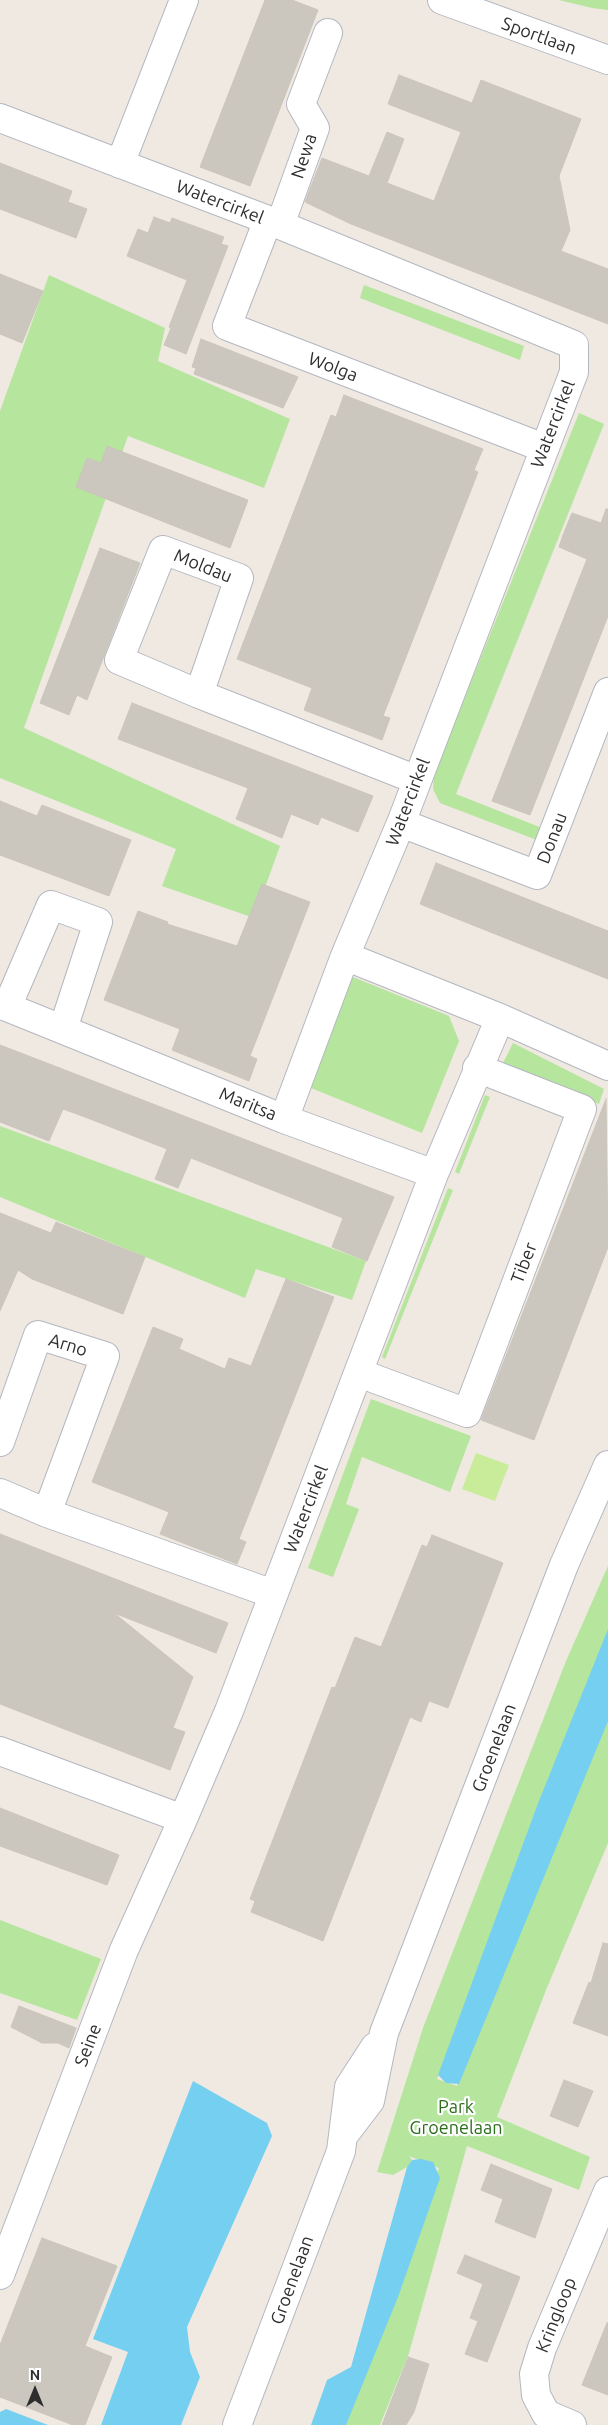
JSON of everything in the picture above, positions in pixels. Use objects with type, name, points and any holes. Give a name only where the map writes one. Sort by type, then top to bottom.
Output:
[{"type":"street","points":[[120,164],[184,0]]},
{"type":"street","name":"Sportlaan","points":[[442,0],[608,60]]},
{"type":"street","name":"Newa","points":[[274,223],[315,128],[301,104],[328,33]]},
{"type":"street","name":"Watercirkel","points":[[0,118],[274,223],[574,345],[574,372],[401,823],[344,956],[284,1119]]},
{"type":"street","name":"Wolga","points":[[274,223],[227,326],[544,448]]},
{"type":"street","name":"Moldau","points":[[199,694],[239,578],[163,550],[119,660],[199,694],[417,780]]},
{"type":"street","name":"Donau","points":[[401,823],[537,875],[608,692]]},
{"type":"street","points":[[344,956],[500,1018],[608,1066]]},
{"type":"street","name":"Watercirkel","points":[[184,1819],[229,1711],[434,1174],[500,1018]]},
{"type":"street","name":"Maritsa","points":[[63,1029],[284,1119],[434,1174]]},
{"type":"street","name":"Tiber","points":[[359,1373],[467,1413],[582,1110],[478,1068]]},
{"type":"street","name":"Arno","points":[[0,1442],[38,1335],[104,1356],[47,1513]]},
{"type":"street","name":"Groenelaan","points":[[237,2425],[341,2151],[344,2135],[370,2100],[384,2033],[564,1565],[608,1465]]},
{"type":"street","points":[[0,1493],[47,1513],[273,1594]]},
{"type":"street","points":[[0,1751],[184,1819]]},
{"type":"street","name":"Seine","points":[[0,2275],[124,1950],[184,1819]]},
{"type":"street","name":"Kringloop","points":[[572,2425],[544,2420],[536,2395],[534,2374],[542,2348],[608,2191]]},
{"type":"green space","points":[[559,0],[608,0],[608,10],[592,8]]},
{"type":"green space","points":[[49,275],[165,328],[158,361],[290,419],[264,488],[128,436],[24,728],[280,846],[254,918],[162,886],[176,849],[0,778],[0,411]]},
{"type":"green space","points":[[364,285],[524,346],[520,360],[360,298]]},
{"type":"green space","points":[[579,413],[604,424],[456,794],[547,830],[542,842],[440,803],[433,789],[434,774]]},
{"type":"green space","points":[[348,975],[449,1016],[459,1041],[422,1133],[306,1086]]},
{"type":"green space","points":[[513,1043],[604,1089],[599,1104],[502,1065]]},
{"type":"green space","points":[[485,1095],[490,1097],[459,1174],[455,1172]]},
{"type":"green space","points":[[0,1126],[366,1261],[352,1300],[256,1269],[245,1298],[0,1197]]},
{"type":"green space","points":[[448,1188],[453,1190],[385,1359],[382,1357]]},
{"type":"green space","points":[[371,1399],[471,1436],[450,1492],[362,1457],[346,1504],[359,1509],[333,1577],[308,1568]]},
{"type":"green space","points":[[476,1453],[509,1465],[495,1501],[462,1489]]},
{"type":"green space","name":"Park Groenelaan","points":[[608,1566],[608,1630],[437,2079],[457,2086],[526,1911],[608,1718],[608,1843],[546,1990],[497,2117],[590,2157],[579,2190],[467,2146],[409,2353],[380,2425],[345,2425],[439,2168],[409,2156],[412,2160],[407,2167],[393,2175],[377,2172],[423,2028],[566,1661]]},
{"type":"green space","points":[[0,1920],[101,1959],[77,2020],[0,1993]]},
{"type":"water","points":[[608,1629],[608,1721],[459,2084],[446,2083],[438,2075],[537,1806]]},
{"type":"water","points":[[193,2081],[267,2123],[272,2136],[187,2327],[190,2352],[200,2377],[181,2425],[101,2425],[128,2352],[93,2339]]},
{"type":"water","points":[[421,2159],[433,2162],[440,2178],[398,2297],[346,2425],[311,2425],[327,2380],[351,2367],[407,2167],[412,2160]]},
{"type":"water","points":[[6,2409],[48,2425],[0,2425],[0,2412]]},
{"type":"building","points":[[265,0],[292,0],[318,10],[250,186],[200,167]]},
{"type":"building","points":[[399,75],[472,103],[481,80],[581,119],[559,176],[570,230],[561,251],[608,269],[608,324],[351,224],[305,202],[322,158],[369,176],[387,132],[404,139],[387,183],[434,201],[461,132],[388,104]]},
{"type":"building","points":[[0,163],[72,191],[68,202],[87,209],[76,238],[0,209]]},
{"type":"building","points":[[154,217],[170,223],[172,218],[224,237],[221,244],[228,246],[186,354],[164,345],[187,280],[127,256],[138,229],[148,233]]},
{"type":"building","points":[[0,274],[43,291],[22,343],[0,334]]},
{"type":"building","points":[[201,339],[298,377],[283,408],[194,374],[196,368],[192,367]]},
{"type":"building","points":[[344,395],[483,449],[474,470],[478,472],[383,716],[390,718],[382,740],[304,710],[312,688],[237,659],[331,415],[336,417]]},
{"type":"building","points":[[107,446],[248,500],[230,548],[76,487],[87,458],[101,463]]},
{"type":"building","points":[[606,509],[608,509],[608,616],[530,815],[492,801],[587,559],[559,547],[563,535],[572,513],[601,523]]},
{"type":"building","points":[[100,548],[140,563],[87,700],[77,695],[69,715],[40,703]]},
{"type":"building","points":[[132,703],[373,796],[358,832],[321,817],[318,825],[291,814],[282,838],[236,819],[248,788],[118,739]]},
{"type":"building","points":[[0,801],[37,816],[42,805],[131,840],[109,896],[0,855]]},
{"type":"building","points":[[436,863],[608,931],[608,979],[420,904]]},
{"type":"building","points":[[262,884],[310,902],[250,1056],[257,1059],[249,1081],[172,1050],[180,1029],[104,1000],[138,911],[168,922],[167,924],[237,946]]},
{"type":"building","points":[[0,1045],[394,1197],[367,1261],[332,1247],[343,1218],[191,1158],[178,1188],[155,1179],[167,1149],[85,1117],[63,1109],[49,1141],[0,1122]]},
{"type":"building","points":[[606,1099],[608,1247],[534,1440],[481,1420]]},
{"type":"building","points":[[0,1213],[51,1233],[56,1222],[145,1257],[123,1314],[32,1279],[18,1270],[0,1311]]},
{"type":"building","points":[[286,1279],[334,1297],[239,1539],[246,1542],[237,1564],[160,1534],[169,1512],[92,1482],[153,1327],[183,1339],[179,1349],[225,1369],[229,1358],[251,1366]]},
{"type":"building","points":[[0,1534],[228,1623],[216,1653],[114,1613],[193,1677],[173,1728],[185,1732],[170,1770],[0,1704]]},
{"type":"building","points":[[432,1535],[503,1563],[448,1708],[429,1701],[421,1722],[410,1717],[323,1941],[251,1912],[255,1901],[250,1899],[332,1687],[335,1688],[355,1637],[381,1647],[422,1545],[427,1547]]},
{"type":"building","points":[[0,1808],[119,1855],[107,1885],[0,1846]]},
{"type":"building","points":[[603,1943],[608,1944],[608,2036],[573,2023],[589,1982],[591,1983]]},
{"type":"building","points":[[19,2006],[76,2028],[69,2048],[58,2043],[42,2043],[11,2027]]},
{"type":"building","points":[[564,2080],[593,2091],[578,2127],[550,2116]]},
{"type":"building","points":[[491,2164],[552,2189],[535,2238],[495,2222],[503,2199],[481,2190]]},
{"type":"building","points":[[42,2238],[117,2266],[85,2346],[112,2357],[85,2425],[73,2425],[0,2397],[0,2345]]},
{"type":"building","points":[[465,2255],[520,2277],[487,2362],[465,2354],[478,2321],[470,2318],[483,2284],[457,2273]]},
{"type":"building","points":[[608,2323],[608,2395],[582,2385]]},
{"type":"building","points":[[408,2357],[429,2364],[414,2412],[406,2425],[382,2425]]}]
